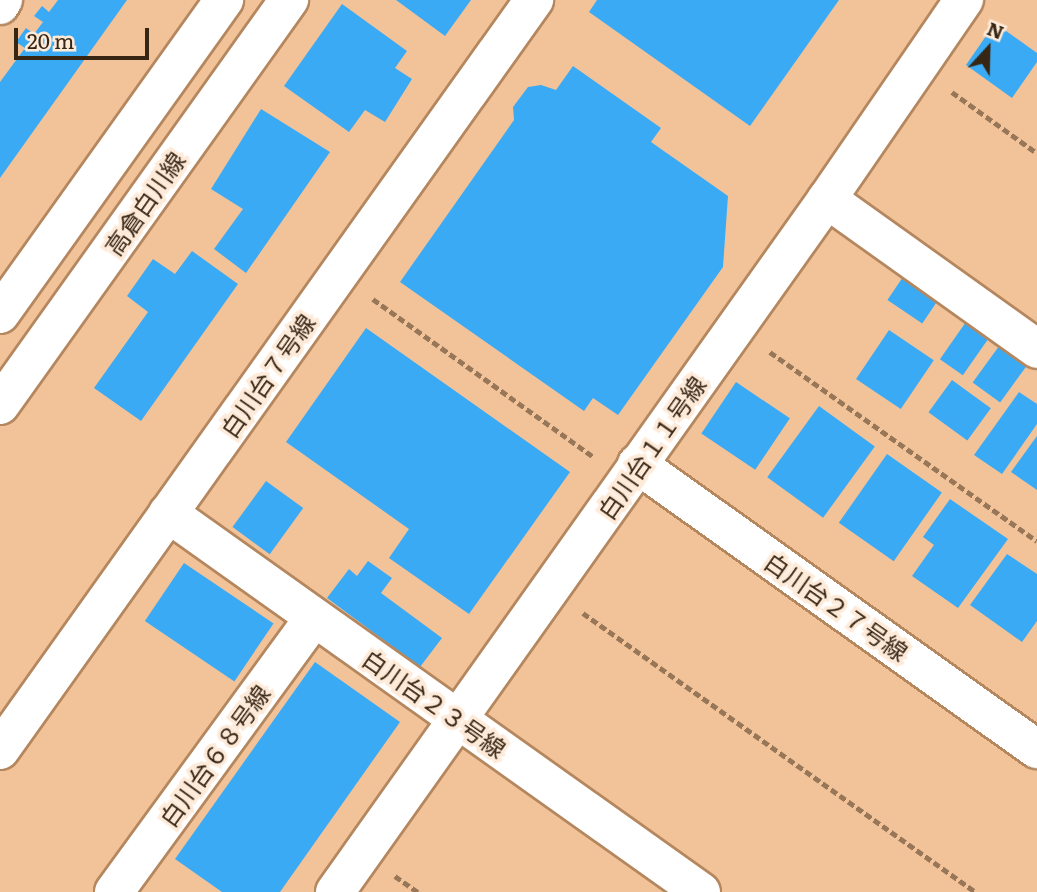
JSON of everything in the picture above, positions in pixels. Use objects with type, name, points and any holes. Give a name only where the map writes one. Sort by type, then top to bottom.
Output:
[{"type":"street","points":[[0,5],[3,0]]},
{"type":"street","points":[[0,314],[224,0]]},
{"type":"street","name":"高倉白川線","points":[[0,405],[289,0]]},
{"type":"street","name":"白川台７号線","points":[[0,750],[534,0]]},
{"type":"street","name":"白川台１１号線","points":[[335,892],[551,591],[964,0]]},
{"type":"street","points":[[827,199],[1037,349]]},
{"type":"street","name":"白川台２７号線","points":[[632,472],[1037,749]]},
{"type":"street","name":"白川台２３号線","points":[[168,513],[701,892]]},
{"type":"street","name":"白川台６８号線","points":[[114,892],[314,618]]},
{"type":"path","points":[[917,67],[1037,153]]},
{"type":"path","points":[[338,275],[632,472]]},
{"type":"path","points":[[736,327],[1037,541]]},
{"type":"path","points":[[551,591],[975,892]]},
{"type":"building","points":[[58,0],[127,0],[0,178],[0,82],[25,48],[16,42],[26,28],[34,34],[43,22],[34,16],[42,6],[49,12]]},
{"type":"building","points":[[396,0],[471,0],[445,36]]},
{"type":"building","points":[[597,0],[839,0],[750,126],[589,12]]},
{"type":"building","points":[[342,4],[407,51],[395,68],[412,79],[385,122],[365,110],[349,132],[284,86]]},
{"type":"building","points":[[995,23],[1037,53],[1037,62],[1012,98],[966,65]]},
{"type":"building","points":[[573,66],[661,128],[651,142],[728,196],[723,267],[618,415],[593,398],[584,411],[400,282],[514,120],[513,107],[528,87],[541,85],[556,90]]},
{"type":"building","points":[[261,109],[330,152],[246,273],[214,249],[243,209],[211,189]]},
{"type":"building","points":[[192,251],[238,284],[141,421],[94,388],[148,312],[127,296],[153,259],[175,274]]},
{"type":"building","points":[[907,271],[942,294],[922,324],[887,300]]},
{"type":"building","points":[[968,319],[991,335],[963,375],[940,359]]},
{"type":"building","points":[[366,328],[570,472],[469,614],[389,558],[409,529],[286,442]]},
{"type":"building","points":[[889,330],[934,360],[901,409],[856,379]]},
{"type":"building","points":[[1002,342],[1030,362],[1000,402],[973,382]]},
{"type":"building","points":[[952,380],[991,408],[967,441],[928,412]]},
{"type":"building","points":[[736,382],[790,418],[755,470],[701,433]]},
{"type":"building","points":[[1019,392],[1037,404],[1037,424],[1002,474],[974,455]]},
{"type":"building","points":[[819,406],[875,447],[823,518],[767,477]]},
{"type":"building","points":[[1037,436],[1037,490],[1011,472]]},
{"type":"building","points":[[887,454],[942,492],[894,561],[839,523]]},
{"type":"building","points":[[266,481],[303,508],[270,554],[232,527]]},
{"type":"building","points":[[950,499],[1008,539],[958,608],[912,576],[934,545],[923,537]]},
{"type":"building","points":[[1007,554],[1037,574],[1037,621],[1022,642],[970,605]]},
{"type":"building","points":[[368,561],[392,578],[381,593],[442,638],[420,667],[327,598],[349,569],[357,576]]},
{"type":"building","points":[[184,563],[274,623],[234,681],[145,621]]},
{"type":"building","points":[[315,662],[400,722],[280,892],[222,892],[175,859]]}]
